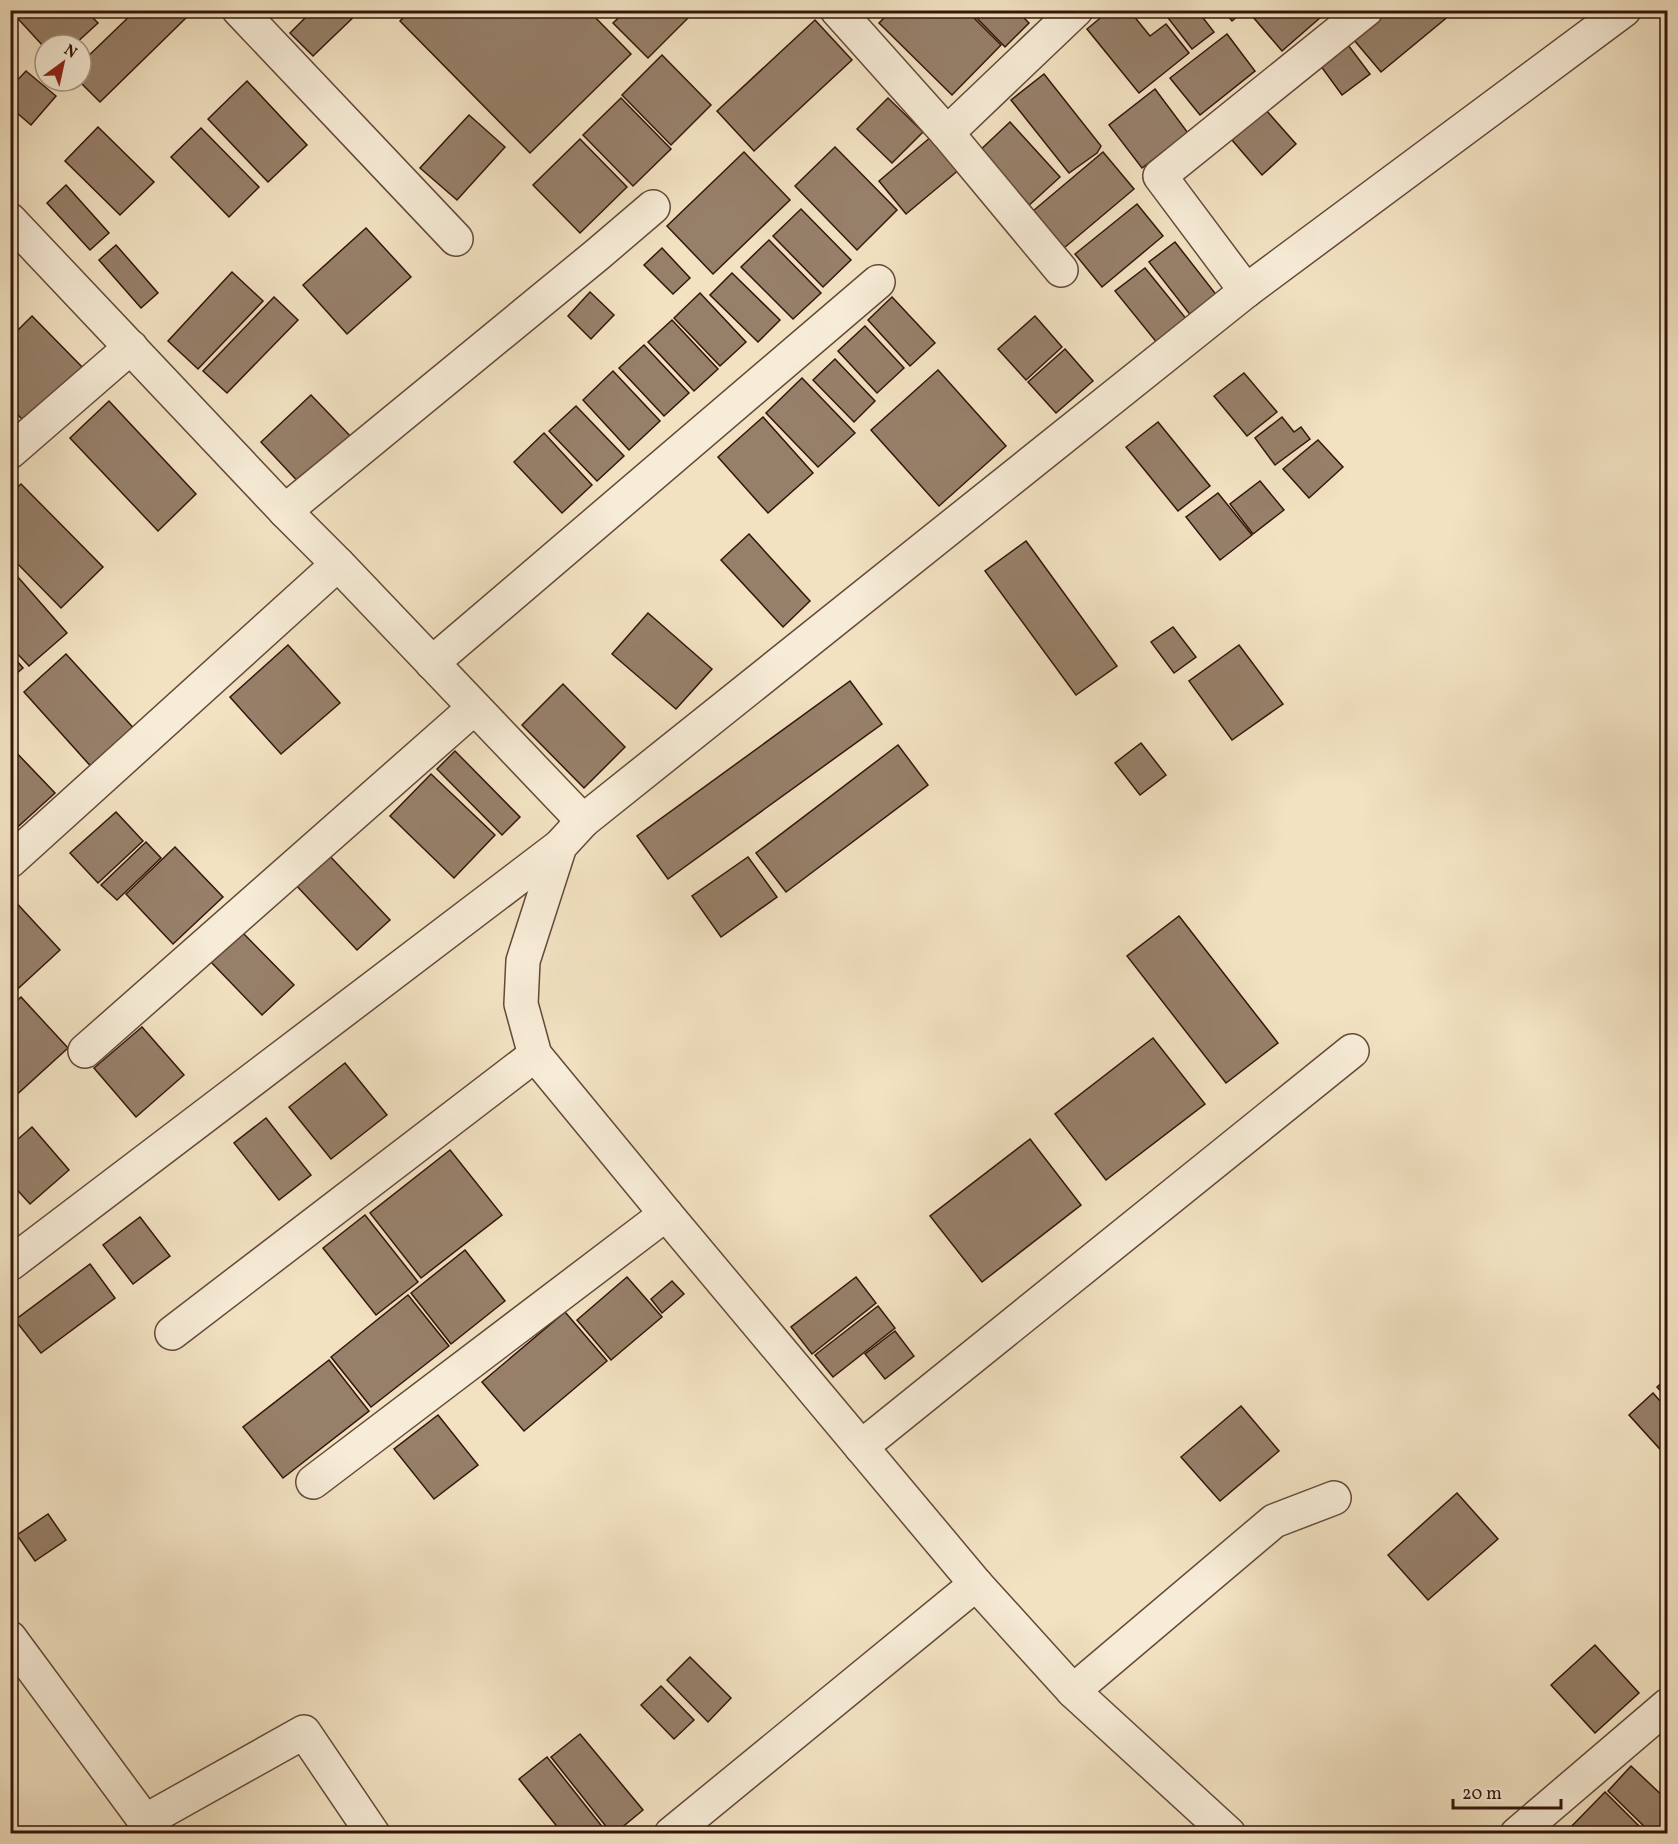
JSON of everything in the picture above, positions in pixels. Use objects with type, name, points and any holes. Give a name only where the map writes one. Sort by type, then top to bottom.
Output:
[{"type":"street","points":[[239,10],[456,239]]},
{"type":"street","points":[[837,10],[947,133],[1061,270]]},
{"type":"street","points":[[947,133],[1076,10]]},
{"type":"street","points":[[1246,291],[1160,176],[1366,10]]},
{"type":"street","points":[[10,1264],[560,846],[583,821],[1246,291],[1624,10]]},
{"type":"street","points":[[285,511],[653,207]]},
{"type":"street","points":[[10,220],[583,821]]},
{"type":"street","points":[[432,663],[878,282]]},
{"type":"street","points":[[10,452],[131,347]]},
{"type":"street","points":[[10,861],[338,564]]},
{"type":"street","points":[[85,1051],[474,708]]},
{"type":"street","points":[[560,846],[523,961],[521,1004],[535,1055],[976,1584],[1073,1691],[1229,1833]]},
{"type":"street","points":[[861,1447],[1352,1051]]},
{"type":"street","points":[[172,1332],[535,1055]]},
{"type":"street","points":[[313,1482],[666,1214]]},
{"type":"street","points":[[1073,1691],[1274,1521],[1334,1498]]},
{"type":"street","points":[[671,1833],[976,1584]]},
{"type":"street","points":[[10,1638],[145,1821],[304,1732],[373,1833]]},
{"type":"street","points":[[1516,1833],[1668,1705]]},
{"type":"building","points":[[10,10],[85,10],[98,23],[87,33],[33,33],[33,35]]},
{"type":"building","points":[[136,10],[184,10],[189,15],[100,102],[91,93],[93,93],[93,51]]},
{"type":"building","points":[[313,10],[361,10],[313,56],[290,33]]},
{"type":"building","points":[[411,10],[588,10],[631,54],[530,153],[400,21]]},
{"type":"building","points":[[627,10],[687,10],[691,15],[648,58],[613,23]]},
{"type":"building","points":[[892,10],[966,10],[1001,45],[952,95],[879,23]]},
{"type":"building","points":[[969,10],[1016,10],[1029,23],[1005,47]]},
{"type":"building","points":[[1110,10],[1129,10],[1150,36],[1166,24],[1189,53],[1139,93],[1087,29]]},
{"type":"building","points":[[1162,10],[1197,10],[1214,32],[1192,49]]},
{"type":"building","points":[[1223,10],[1245,10],[1232,21]]},
{"type":"building","points":[[1261,10],[1329,10],[1282,51],[1253,17]]},
{"type":"building","points":[[1387,10],[1456,10],[1381,72],[1354,40],[1388,12]]},
{"type":"building","points":[[815,20],[852,60],[754,151],[717,111]]},
{"type":"building","points":[[1227,34],[1255,71],[1200,115],[1170,78]]},
{"type":"building","points":[[1348,45],[1370,74],[1342,95],[1320,65]]},
{"type":"building","points":[[662,55],[711,105],[671,145],[622,95]]},
{"type":"building","points":[[26,71],[33,77],[33,93],[52,93],[56,96],[31,125],[10,107],[10,88]]},
{"type":"building","points":[[1044,74],[1101,146],[1097,153],[1069,173],[1011,100]]},
{"type":"building","points":[[247,81],[307,145],[268,182],[208,119]]},
{"type":"building","points":[[1155,89],[1188,133],[1142,168],[1109,125]]},
{"type":"building","points":[[621,98],[671,149],[633,186],[583,135]]},
{"type":"building","points":[[888,98],[923,132],[892,163],[857,129]]},
{"type":"building","points":[[1266,110],[1296,144],[1262,175],[1232,140]]},
{"type":"building","points":[[469,115],[505,147],[457,200],[420,168]]},
{"type":"building","points":[[1010,122],[1060,177],[1026,208],[976,154]]},
{"type":"building","points":[[98,127],[154,182],[120,215],[65,161]]},
{"type":"building","points":[[201,128],[259,187],[229,217],[171,157]]},
{"type":"building","points":[[932,136],[960,169],[906,214],[879,181]]},
{"type":"building","points":[[580,139],[627,187],[580,233],[533,185]]},
{"type":"building","points":[[835,147],[897,210],[857,250],[795,186]]},
{"type":"building","points":[[744,152],[790,200],[713,274],[667,226]]},
{"type":"building","points":[[1103,152],[1134,189],[1058,253],[1027,216]]},
{"type":"building","points":[[66,185],[109,233],[90,250],[47,203]]},
{"type":"building","points":[[1137,204],[1163,236],[1102,287],[1075,254]]},
{"type":"building","points":[[801,209],[851,260],[823,287],[773,236]]},
{"type":"building","points":[[366,228],[411,277],[347,334],[303,285]]},
{"type":"building","points":[[769,240],[821,293],[793,319],[741,267]]},
{"type":"building","points":[[1175,242],[1218,297],[1192,317],[1149,262]]},
{"type":"building","points":[[116,245],[158,293],[141,308],[99,260]]},
{"type":"building","points":[[662,248],[690,278],[673,294],[644,265]]},
{"type":"building","points":[[1145,268],[1188,321],[1158,344],[1115,291]]},
{"type":"building","points":[[232,272],[263,301],[198,369],[168,341]]},
{"type":"building","points":[[732,273],[780,320],[758,342],[710,295]]},
{"type":"building","points":[[590,292],[614,315],[591,339],[568,316]]},
{"type":"building","points":[[700,293],[746,342],[720,366],[674,318]]},
{"type":"building","points":[[274,297],[298,320],[227,393],[203,371]]},
{"type":"building","points":[[892,297],[935,343],[910,366],[868,320]]},
{"type":"building","points":[[32,316],[85,370],[28,425],[10,407],[10,338]]},
{"type":"building","points":[[1035,316],[1062,347],[1026,380],[998,349]]},
{"type":"building","points":[[672,320],[718,369],[694,391],[648,342]]},
{"type":"building","points":[[865,326],[904,368],[877,393],[838,351]]},
{"type":"building","points":[[644,345],[689,393],[664,416],[619,368]]},
{"type":"building","points":[[1065,349],[1093,381],[1056,413],[1028,382]]},
{"type":"building","points":[[835,359],[875,401],[854,422],[813,380]]},
{"type":"building","points":[[938,370],[1006,446],[939,506],[871,430]]},
{"type":"building","points":[[613,371],[660,421],[629,450],[583,400]]},
{"type":"building","points":[[1244,373],[1277,412],[1247,436],[1214,396]]},
{"type":"building","points":[[802,378],[855,433],[818,467],[766,413]]},
{"type":"building","points":[[311,395],[354,440],[304,488],[261,442]]},
{"type":"building","points":[[109,401],[196,494],[158,531],[70,438]]},
{"type":"building","points":[[576,406],[624,456],[597,481],[549,431]]},
{"type":"building","points":[[763,417],[813,473],[768,513],[718,457]]},
{"type":"building","points":[[1282,417],[1294,432],[1301,427],[1310,439],[1275,465],[1255,438]]},
{"type":"building","points":[[1158,422],[1210,486],[1178,511],[1126,447]]},
{"type":"building","points":[[544,433],[592,485],[562,513],[514,462]]},
{"type":"building","points":[[1318,440],[1343,467],[1309,498],[1283,469]]},
{"type":"building","points":[[1260,481],[1284,510],[1253,534],[1230,504]]},
{"type":"building","points":[[21,484],[103,567],[61,608],[10,556],[10,494]]},
{"type":"building","points":[[1218,493],[1252,535],[1220,560],[1186,517]]},
{"type":"building","points":[[749,534],[810,601],[783,627],[721,560]]},
{"type":"building","points":[[1026,541],[1117,666],[1076,695],[985,571]]},
{"type":"building","points":[[10,568],[67,633],[29,666],[10,646]]},
{"type":"building","points":[[648,613],[712,669],[676,709],[612,654]]},
{"type":"building","points":[[1173,627],[1196,657],[1174,673],[1151,642]]},
{"type":"building","points":[[288,645],[340,703],[281,754],[230,697]]},
{"type":"building","points":[[1239,645],[1283,704],[1232,740],[1189,681]]},
{"type":"building","points":[[10,653],[23,668],[10,679]]},
{"type":"building","points":[[66,654],[138,733],[95,771],[24,692]]},
{"type":"building","points":[[850,681],[882,724],[668,879],[637,836]]},
{"type":"building","points":[[563,684],[625,747],[584,788],[522,725]]},
{"type":"building","points":[[1141,743],[1166,775],[1140,795],[1115,763]]},
{"type":"building","points":[[898,745],[928,785],[786,892],[756,853]]},
{"type":"building","points":[[10,746],[55,793],[10,834]]},
{"type":"building","points":[[455,751],[520,817],[502,835],[437,769]]},
{"type":"building","points":[[431,774],[495,835],[454,878],[390,816]]},
{"type":"building","points":[[116,812],[143,841],[98,883],[70,853]]},
{"type":"building","points":[[146,842],[161,858],[117,900],[101,885]]},
{"type":"building","points":[[175,847],[223,897],[173,944],[126,894]]},
{"type":"building","points":[[326,852],[390,920],[357,950],[293,882]]},
{"type":"building","points":[[748,857],[777,897],[721,937],[692,896]]},
{"type":"building","points":[[10,896],[60,950],[10,996]]},
{"type":"building","points":[[1179,916],[1278,1043],[1226,1083],[1127,956]]},
{"type":"building","points":[[242,932],[294,985],[262,1015],[211,962]]},
{"type":"building","points":[[21,997],[68,1048],[13,1098],[10,1096],[10,1007]]},
{"type":"building","points":[[142,1027],[184,1075],[136,1117],[94,1068]]},
{"type":"building","points":[[1153,1038],[1205,1104],[1106,1180],[1055,1114]]},
{"type":"building","points":[[345,1063],[387,1115],[331,1159],[289,1107]]},
{"type":"building","points":[[266,1118],[311,1175],[279,1200],[234,1143]]},
{"type":"building","points":[[32,1127],[69,1170],[30,1204],[10,1182],[10,1146]]},
{"type":"building","points":[[1030,1139],[1081,1205],[982,1282],[930,1216]]},
{"type":"building","points":[[450,1150],[502,1215],[421,1278],[370,1213]]},
{"type":"building","points":[[365,1215],[418,1282],[376,1315],[323,1248]]},
{"type":"building","points":[[140,1217],[170,1256],[133,1284],[103,1245]]},
{"type":"building","points":[[465,1250],[505,1301],[451,1344],[411,1293]]},
{"type":"building","points":[[90,1264],[115,1298],[41,1353],[15,1320]]},
{"type":"building","points":[[627,1277],[662,1317],[611,1360],[577,1320]]},
{"type":"building","points":[[856,1277],[876,1303],[812,1354],[791,1327]]},
{"type":"building","points":[[672,1281],[684,1294],[662,1313],[651,1299]]},
{"type":"building","points":[[408,1295],[449,1346],[371,1407],[331,1357]]},
{"type":"building","points":[[878,1306],[895,1328],[833,1377],[815,1355]]},
{"type":"building","points":[[565,1312],[607,1361],[524,1431],[482,1382]]},
{"type":"building","points":[[895,1331],[914,1356],[885,1379],[865,1354]]},
{"type":"building","points":[[329,1360],[369,1411],[283,1478],[243,1427]]},
{"type":"building","points":[[1668,1377],[1668,1399],[1657,1387]]},
{"type":"building","points":[[1653,1393],[1668,1410],[1668,1458],[1629,1415]]},
{"type":"building","points":[[1241,1406],[1279,1451],[1220,1501],[1181,1457]]},
{"type":"building","points":[[438,1415],[478,1465],[434,1499],[394,1449]]},
{"type":"building","points":[[1457,1493],[1498,1539],[1428,1600],[1388,1555]]},
{"type":"building","points":[[48,1514],[66,1540],[35,1561],[17,1535]]},
{"type":"building","points":[[1595,1645],[1639,1693],[1595,1733],[1551,1685]]},
{"type":"building","points":[[690,1657],[731,1698],[708,1722],[667,1680]]},
{"type":"building","points":[[661,1686],[694,1720],[674,1739],[641,1705]]},
{"type":"building","points":[[580,1734],[643,1810],[614,1834],[551,1757]]},
{"type":"building","points":[[547,1757],[608,1834],[563,1834],[519,1779]]},
{"type":"building","points":[[1631,1766],[1668,1801],[1668,1834],[1652,1834],[1608,1791]]},
{"type":"building","points":[[1605,1792],[1647,1834],[1564,1834]]}]
